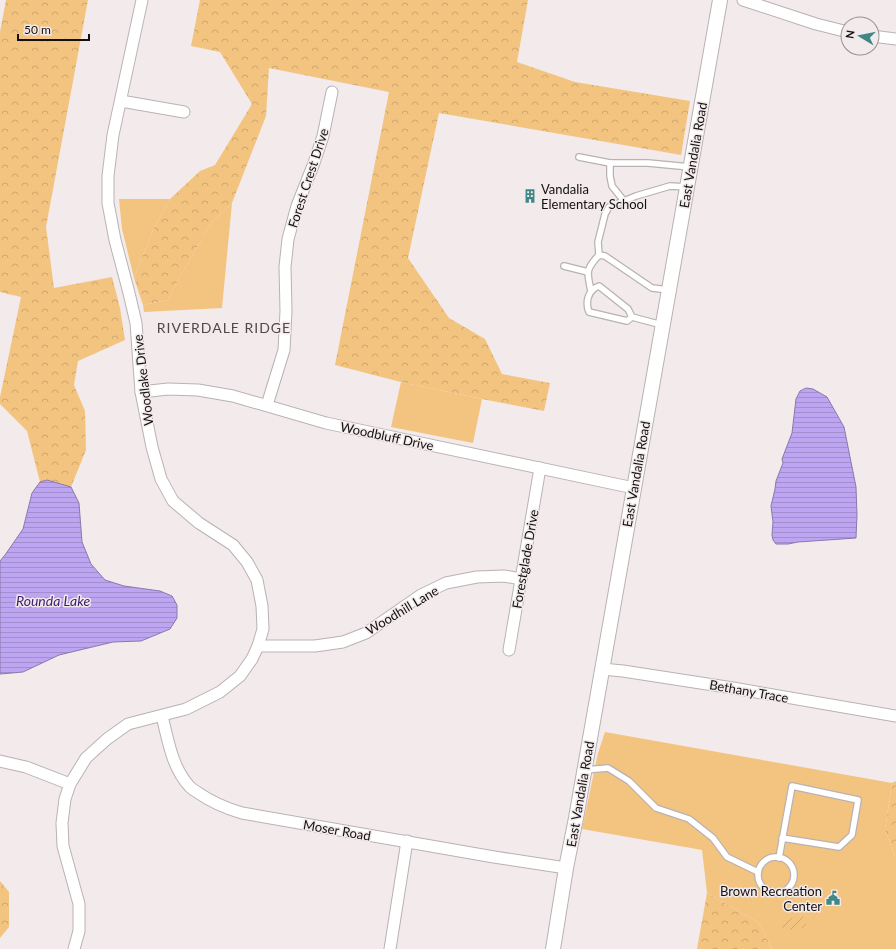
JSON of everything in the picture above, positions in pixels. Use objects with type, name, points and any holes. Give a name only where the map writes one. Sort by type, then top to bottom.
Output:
[{"type":"street","name":"Woodlake Drive","points":[[74,949],[80,931],[79,904],[63,846],[62,823],[65,799],[70,784],[86,758],[107,739],[128,724],[186,709],[220,692],[240,676],[252,660],[263,629],[262,606],[257,580],[247,562],[233,545],[199,523],[173,501],[161,479],[152,447],[141,392],[136,323],[130,293],[115,240],[108,203],[108,176],[113,135],[142,0]]},
{"type":"street","name":"East Vandalia Road","points":[[553,949],[566,868],[720,0]]},
{"type":"street","points":[[743,0],[816,24],[840,30]]},
{"type":"street","points":[[880,37],[896,39]]},
{"type":"street","name":"Forest Crest Drive","points":[[267,406],[284,350],[286,311],[285,267],[288,239],[297,206],[323,136],[332,92]]},
{"type":"street","points":[[120,101],[184,112]]},
{"type":"street","name":"Woodbluff Drive","points":[[141,392],[168,389],[198,390],[232,396],[326,423],[634,488]]},
{"type":"street","name":"Forestglade Drive","points":[[509,650],[540,468]]},
{"type":"street","name":"Woodhill Lane","points":[[258,646],[315,646],[343,642],[366,633],[421,595],[446,584],[477,577],[504,576],[521,579]]},
{"type":"street","name":"Bethany Trace","points":[[602,669],[734,688],[896,716]]},
{"type":"street","name":"Moser Road","points":[[162,716],[169,748],[179,772],[190,787],[208,800],[224,807],[242,813],[494,857],[566,868]]},
{"type":"street","points":[[0,761],[26,767],[70,784]]},
{"type":"street","points":[[390,949],[407,842]]},
{"type":"lane","points":[[578,157],[610,163],[648,163],[690,167]]},
{"type":"lane","points":[[610,163],[612,186],[624,201]]},
{"type":"lane","points":[[592,291],[588,272],[592,262],[599,255],[598,242],[605,214],[609,207],[636,196],[670,186],[687,187]]},
{"type":"lane","points":[[599,255],[605,256],[652,288],[669,290]]},
{"type":"lane","points":[[564,266],[588,272]]},
{"type":"lane","points":[[632,317],[627,321],[590,312],[588,310],[588,296],[599,286],[628,310],[632,317],[663,325]]},
{"type":"lane","points":[[584,770],[608,768],[629,781],[656,808],[689,819],[713,838],[727,857],[758,872]]},
{"type":"lane","points":[[779,858],[782,838],[792,786],[858,800],[852,835],[839,847],[782,838]]},
{"type":"lane","points":[[769,858],[779,858],[787,861],[791,865],[794,877],[792,883],[784,892],[767,892],[763,888],[758,878],[760,866],[769,858]]},
{"type":"green space","points":[[6,0],[88,0],[46,227],[54,288],[112,277],[120,308],[125,340],[78,361],[74,385],[85,411],[86,450],[71,487],[47,480],[40,482],[27,431],[0,404],[0,397],[21,297],[0,292],[0,32]]},
{"type":"green space","points":[[200,0],[528,0],[517,62],[575,82],[690,101],[681,155],[439,113],[408,258],[449,318],[485,339],[502,374],[550,383],[544,411],[401,382],[335,365],[389,92],[269,68],[266,116],[232,203],[212,222],[168,300],[143,305],[134,278],[153,230],[170,199],[200,171],[215,165],[252,104],[220,52],[191,46]]},
{"type":"green space","points":[[119,199],[170,199],[153,230],[134,278],[122,229]]},
{"type":"green space","points":[[232,203],[222,308],[144,312],[143,305],[168,300],[212,222]]},
{"type":"green space","points":[[401,382],[482,399],[473,443],[391,427]]},
{"type":"green space","points":[[605,732],[892,783],[885,830],[896,860],[896,949],[772,949],[759,923],[707,893],[702,850],[582,829],[598,753]]},
{"type":"green space","points":[[896,781],[896,860],[885,830],[892,783]]},
{"type":"green space","points":[[0,881],[9,892],[9,927],[0,938]]},
{"type":"green space","points":[[707,893],[759,923],[772,949],[697,949]]},
{"type":"green space","points":[[803,916],[807,927],[783,931],[781,920]]},
{"type":"water","points":[[806,388],[813,389],[827,397],[844,427],[856,487],[856,538],[776,544],[772,535],[773,522],[771,506],[776,481],[783,463],[782,459],[792,433],[796,399],[800,391]]},
{"type":"water","name":"Rounda Lake","points":[[47,480],[71,487],[79,503],[82,542],[91,564],[105,580],[124,586],[160,591],[172,596],[177,605],[177,618],[170,629],[141,641],[113,642],[59,655],[23,672],[0,674],[0,561],[23,529],[32,493],[40,482]]},
{"type":"place","name":"Vandalia Elementary School","points":[[530,196]]},
{"type":"place","name":"Brown Recreation Center","points":[[833,898]]},
{"type":"district","name":"RIVERDALE RIDGE","points":[[224,328]]}]
